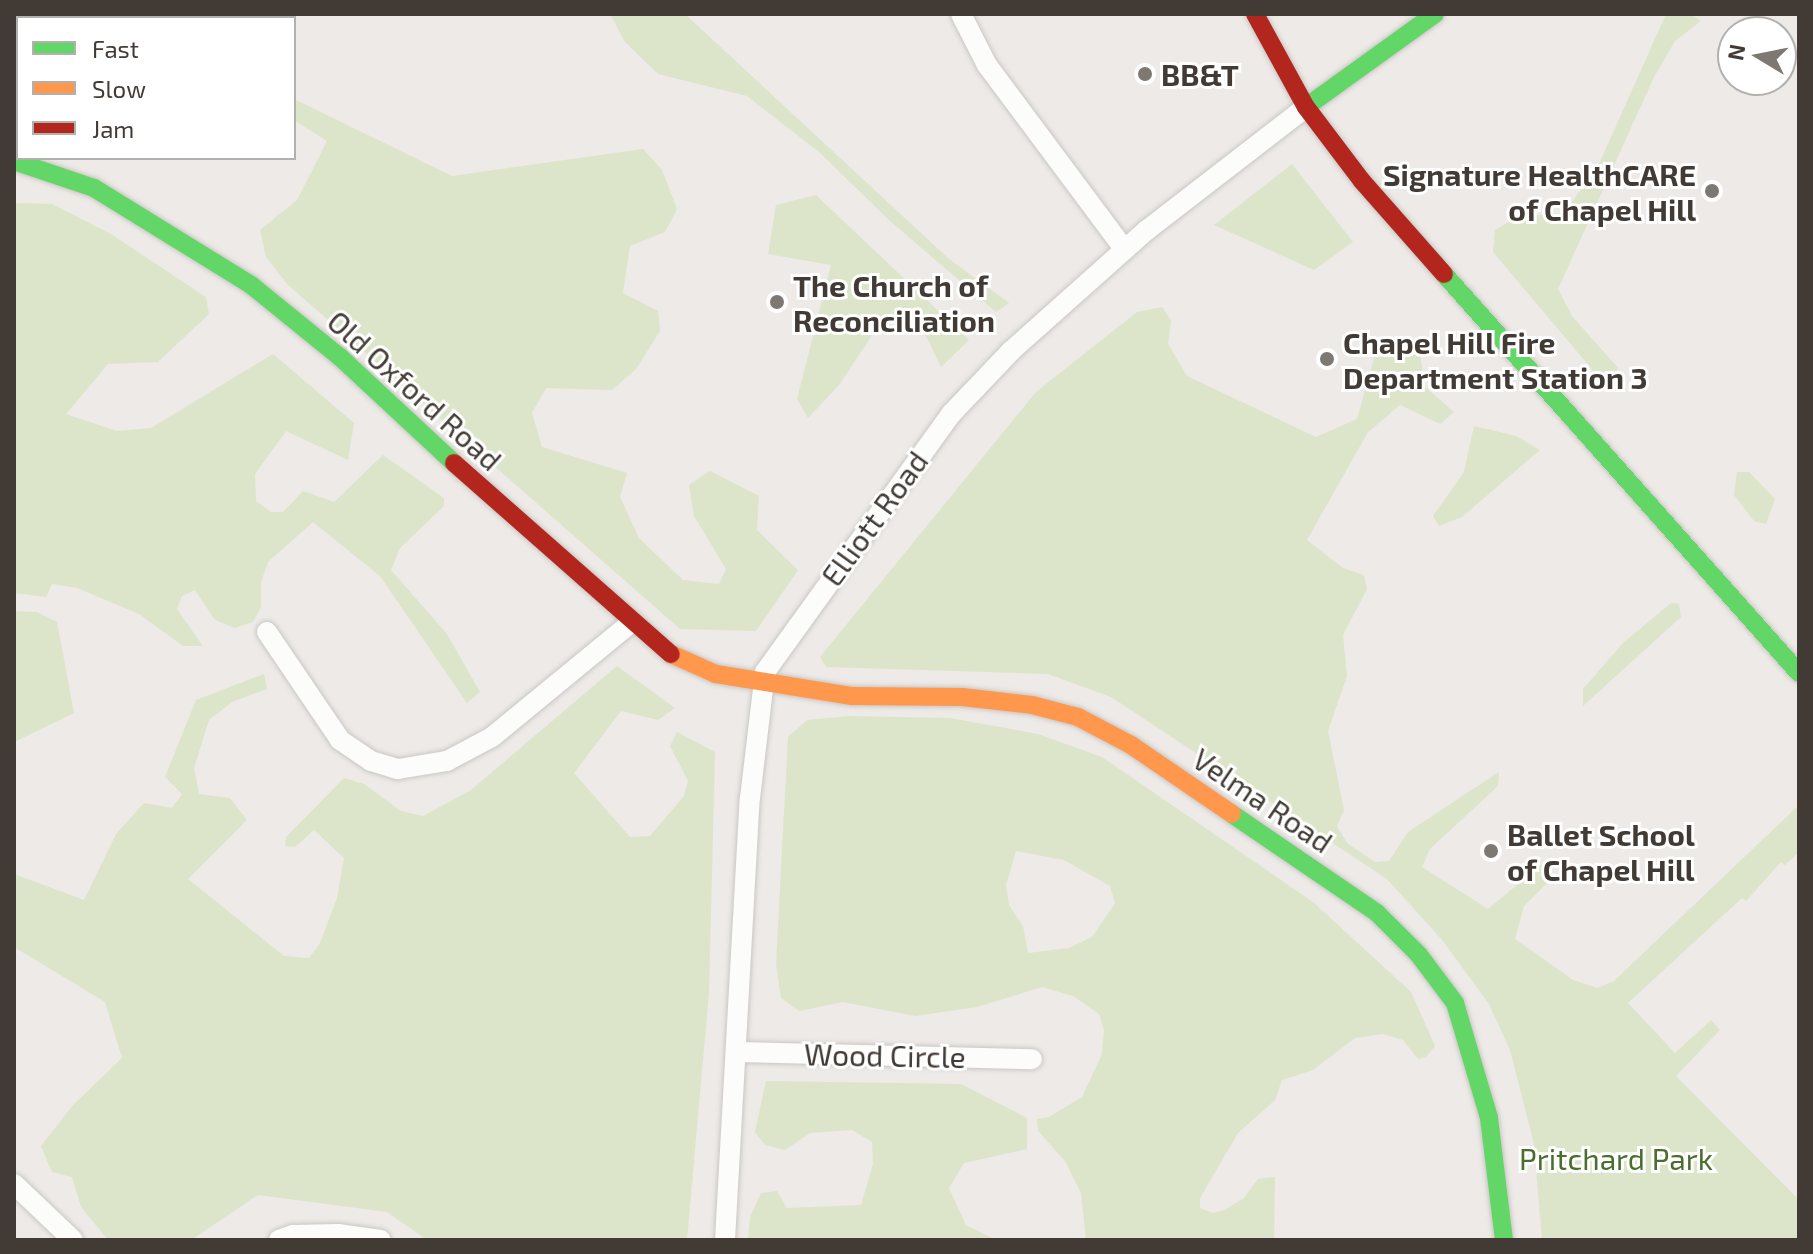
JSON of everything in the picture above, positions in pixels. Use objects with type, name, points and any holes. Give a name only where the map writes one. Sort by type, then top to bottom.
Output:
[{"type":"street","points":[[961,14],[987,65],[1124,249]]},
{"type":"street","points":[[1255,14],[1306,107],[1362,181],[1799,673]]},
{"type":"street","name":"Elliott Road","points":[[760,682],[952,413],[1011,351],[1124,249],[1306,107],[1435,14]]},
{"type":"street","name":"Old Oxford Road","points":[[14,161],[94,188],[143,214],[251,285],[340,357],[632,622],[695,667],[760,682]]},
{"type":"street","points":[[267,632],[340,740],[359,756],[398,769],[447,761],[492,737],[632,622]]},
{"type":"street","points":[[725,1240],[760,682]]},
{"type":"street","name":"Velma Road","points":[[760,682],[852,696],[1004,702],[1078,717],[1131,745],[1377,913],[1419,955],[1455,1003],[1489,1118],[1504,1240]]},
{"type":"street","name":"Wood Circle","points":[[739,1052],[1032,1059]]},
{"type":"street","points":[[14,1184],[73,1240]]},
{"type":"street","points":[[279,1240],[338,1234],[381,1240]]},
{"type":"green space","points":[[14,14],[120,16],[16,16],[16,68]]},
{"type":"green space","points":[[610,14],[685,14],[949,259],[1009,303],[996,312],[890,221],[819,152],[747,96],[658,74],[625,42]]},
{"type":"green space","points":[[1666,14],[1691,14],[1701,21],[1675,41],[1654,77],[1558,289],[1572,316],[1618,368],[1606,386],[1493,252],[1495,230],[1518,217],[1564,213],[1599,164]]},
{"type":"green space","points":[[296,100],[452,176],[643,149],[662,170],[677,209],[665,232],[630,246],[623,293],[658,311],[660,331],[636,369],[612,390],[546,388],[532,413],[542,447],[627,473],[620,497],[639,538],[683,580],[719,584],[726,569],[694,516],[689,485],[710,471],[759,496],[757,530],[798,570],[756,631],[680,629],[287,284],[266,257],[260,230],[297,200],[327,141],[296,121]]},
{"type":"green space","points":[[1292,164],[1353,242],[1314,270],[1214,225]]},
{"type":"green space","points":[[816,195],[969,340],[941,367],[926,336],[886,314],[839,385],[808,418],[797,399],[831,265],[768,254],[776,205]]},
{"type":"green space","points":[[14,203],[52,204],[111,234],[206,297],[209,314],[158,362],[108,364],[66,414],[117,431],[151,428],[273,354],[354,423],[348,460],[286,431],[255,474],[256,501],[271,512],[283,512],[303,491],[334,502],[383,455],[444,498],[444,506],[400,548],[391,570],[447,634],[480,692],[467,703],[380,576],[313,522],[268,562],[261,582],[261,607],[253,622],[235,628],[215,620],[195,590],[182,596],[177,609],[203,646],[183,646],[139,614],[77,588],[52,584],[46,597],[14,593]]},
{"type":"green space","name":"Pritchard Park","points":[[1162,307],[1171,320],[1168,344],[1187,376],[1316,437],[1357,419],[1378,344],[1419,347],[1425,387],[1454,412],[1440,424],[1400,405],[1368,432],[1307,540],[1343,568],[1364,575],[1367,589],[1343,635],[1347,676],[1328,731],[1344,810],[1337,826],[1347,843],[1375,862],[1389,861],[1408,832],[1499,772],[1498,786],[1430,849],[1422,867],[1488,909],[1547,860],[1548,882],[1524,906],[1515,939],[1573,980],[1597,988],[1614,981],[1799,805],[1799,852],[1785,865],[1781,862],[1746,901],[1742,898],[1628,1003],[1675,1053],[1711,1020],[1720,1030],[1676,1076],[1799,1200],[1799,1240],[1542,1240],[1534,1144],[1510,1050],[1489,1004],[1443,941],[1387,879],[1111,697],[1048,674],[826,667],[820,657],[1036,392],[1137,312]]},
{"type":"green space","points":[[1474,426],[1516,436],[1540,450],[1462,517],[1439,526],[1433,516],[1464,472]]},
{"type":"green space","points":[[1737,472],[1749,472],[1775,499],[1766,524],[1754,521],[1734,495]]},
{"type":"green space","points":[[1671,603],[1679,604],[1681,617],[1583,706],[1583,689],[1623,643]]},
{"type":"green space","points":[[14,611],[37,612],[57,622],[74,713],[14,742]]},
{"type":"green space","points":[[617,666],[675,708],[658,720],[621,711],[574,773],[630,837],[650,836],[684,796],[688,781],[670,746],[677,732],[715,752],[709,992],[687,1240],[427,1240],[387,1212],[258,1195],[191,1240],[108,1240],[81,1207],[72,1177],[52,1172],[41,1146],[73,1105],[122,1058],[105,1002],[14,947],[14,874],[84,900],[116,834],[144,803],[172,808],[182,794],[165,777],[196,700],[264,674],[267,689],[232,702],[209,720],[194,768],[199,794],[230,798],[247,820],[188,879],[284,956],[309,958],[320,943],[337,898],[344,858],[314,830],[295,847],[285,846],[286,837],[344,778],[364,784],[401,811],[423,816],[471,790]]},
{"type":"green space","points":[[850,716],[950,718],[1038,734],[1102,757],[1313,902],[1411,992],[1435,1046],[1426,1057],[1418,1059],[1403,1040],[1382,1034],[1355,1038],[1313,1070],[1282,1080],[1275,1100],[1238,1133],[1200,1198],[1200,1208],[1213,1213],[1224,1210],[1244,1198],[1258,1179],[1275,1177],[1274,1240],[1086,1240],[1081,1193],[1065,1161],[1038,1131],[1037,1119],[1049,1117],[1082,1097],[1102,1054],[1104,1030],[1099,1014],[1073,996],[1042,987],[977,1007],[915,1016],[843,1002],[799,1011],[781,998],[776,964],[788,737],[807,720]],"holes":[[[1016,851],[1064,860],[1110,886],[1115,903],[1092,937],[1069,948],[1028,953],[1023,926],[1009,905],[1006,885]]]},
{"type":"green space","points":[[766,1081],[961,1084],[1027,1118],[1027,1149],[964,1163],[949,1188],[966,1225],[996,1240],[748,1240],[750,1217],[761,1193],[777,1191],[787,1208],[861,1205],[873,1164],[872,1142],[852,1130],[810,1133],[785,1150],[765,1145],[755,1132]]},
{"type":"traffic: fast","points":[[1306,107],[1435,14]]},
{"type":"traffic: fast","points":[[14,161],[94,188],[251,285],[340,357],[454,463]]},
{"type":"traffic: fast","points":[[1444,274],[1799,673]]},
{"type":"traffic: fast","points":[[1232,814],[1377,913],[1419,955],[1455,1003],[1489,1118],[1504,1240]]},
{"type":"traffic: slow","points":[[671,654],[716,674],[852,696],[962,697],[1032,705],[1078,717],[1131,745],[1232,814]]},
{"type":"traffic: jam","points":[[1255,14],[1306,107],[1362,181],[1444,274]]},
{"type":"traffic: jam","points":[[454,463],[671,654]]},
{"type":"place","name":"BB&T","points":[[1145,74]]},
{"type":"place","name":"Signature HealthCARE of Chapel Hill","points":[[1712,191]]},
{"type":"place","name":"The Church of Reconciliation","points":[[777,302]]},
{"type":"place","name":"Chapel Hill Fire Department Station 3","points":[[1327,359]]},
{"type":"place","name":"Ballet School of Chapel Hill","points":[[1491,851]]}]
